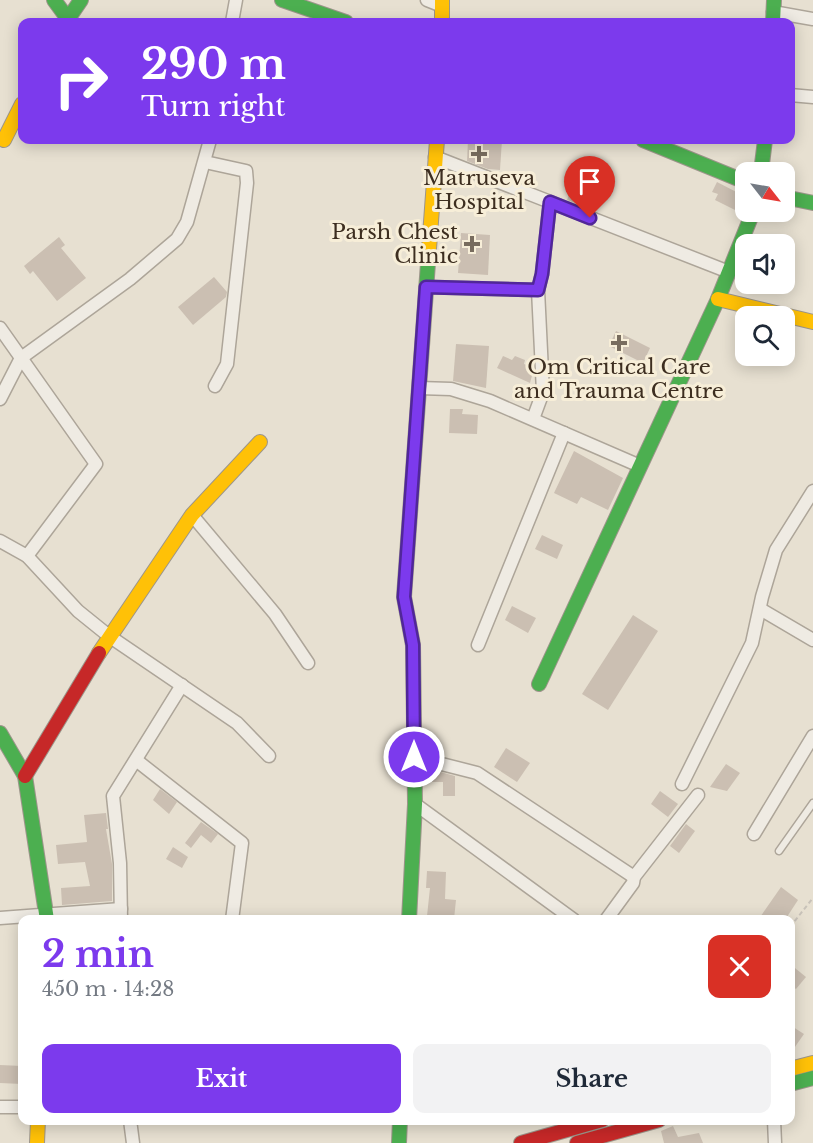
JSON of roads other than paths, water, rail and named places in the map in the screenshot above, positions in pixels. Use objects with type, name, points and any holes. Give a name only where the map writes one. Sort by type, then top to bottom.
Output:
[{"type":"street","points":[[54,0],[66,18]]},
{"type":"street","points":[[68,18],[81,0]]},
{"type":"street","points":[[233,18],[236,0]]},
{"type":"street","points":[[282,0],[334,18]]},
{"type":"street","points":[[427,0],[442,3]]},
{"type":"street","points":[[773,11],[813,19]]},
{"type":"street","points":[[795,95],[813,97]]},
{"type":"street","points":[[2,144],[18,112]]},
{"type":"street","points":[[0,399],[21,358],[130,279],[177,239],[187,222],[209,144]]},
{"type":"street","points":[[409,915],[414,804],[413,645],[404,597],[437,144]]},
{"type":"street","points":[[653,144],[735,178]]},
{"type":"street","points":[[762,162],[764,144]]},
{"type":"street","points":[[435,157],[729,272]]},
{"type":"street","points":[[205,162],[246,171],[247,183],[227,364],[215,386]]},
{"type":"street","points":[[795,199],[813,203]]},
{"type":"street","points":[[533,419],[543,392],[538,290],[542,274],[550,202]]},
{"type":"street","points":[[539,684],[718,299],[749,222]]},
{"type":"street","points":[[426,287],[538,290]]},
{"type":"street","points":[[718,299],[813,322]]},
{"type":"street","points":[[0,328],[96,464],[27,556]]},
{"type":"street","points":[[419,388],[452,389],[490,401],[640,466]]},
{"type":"street","points":[[478,645],[564,432]]},
{"type":"street","points":[[25,776],[109,636],[192,515],[260,442]]},
{"type":"street","points":[[682,784],[752,643],[776,550],[813,491]]},
{"type":"street","points":[[192,515],[275,614],[308,663]]},
{"type":"street","points":[[0,541],[27,556],[78,611],[109,636],[237,723],[269,756]]},
{"type":"street","points":[[760,609],[813,640]]},
{"type":"street","points":[[84,915],[121,914],[113,796],[182,685]]},
{"type":"street","points":[[0,734],[25,776],[47,915]]},
{"type":"street","points":[[754,834],[813,736]]},
{"type":"street","points":[[414,757],[477,773],[634,877]]},
{"type":"street","points":[[136,760],[242,843],[232,915]]},
{"type":"street","points":[[610,915],[633,883],[634,877],[698,795]]},
{"type":"street","points":[[414,804],[563,915]]},
{"type":"street","points":[[0,918],[18,917]]},
{"type":"street","points":[[795,1067],[813,1062]]},
{"type":"street","points":[[795,1083],[813,1078]]},
{"type":"street","points":[[0,1107],[18,1107]]},
{"type":"street","points":[[37,1143],[38,1125]]},
{"type":"street","points":[[131,1125],[133,1143]]},
{"type":"street","points":[[399,1143],[400,1125]]},
{"type":"street","points":[[521,1143],[584,1125]]},
{"type":"street","points":[[577,1143],[641,1125]]},
{"type":"street","points":[[774,1125],[776,1143]]},
{"type":"lane","points":[[779,851],[813,803]]},
{"type":"place","name":"Matruseva Hospital","points":[[479,154]]},
{"type":"place","name":"Parsh Chest Clinic","points":[[472,244]]},
{"type":"place","name":"Om Critical Care and Trauma Centre","points":[[619,343]]}]
